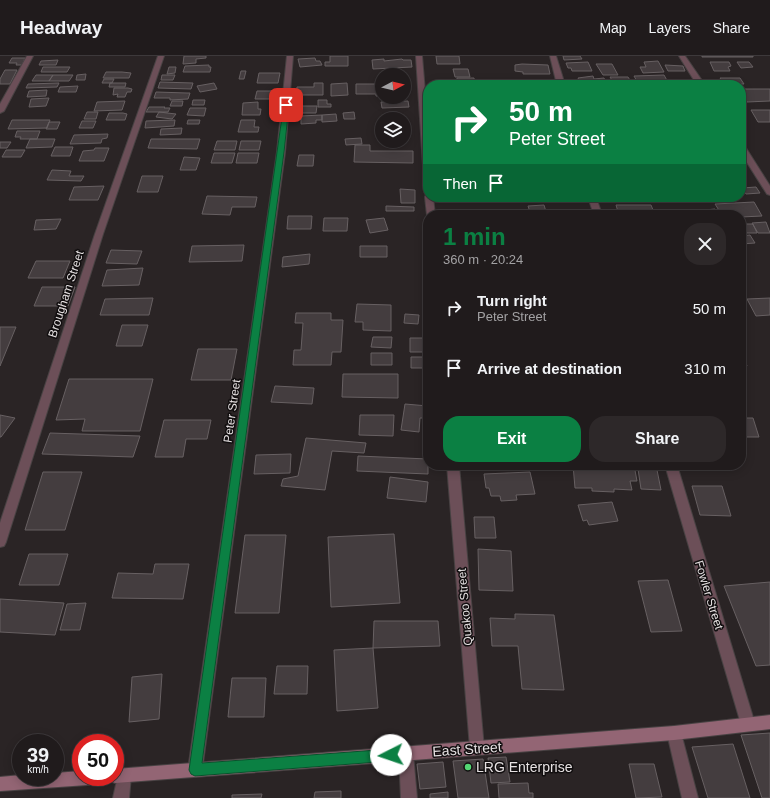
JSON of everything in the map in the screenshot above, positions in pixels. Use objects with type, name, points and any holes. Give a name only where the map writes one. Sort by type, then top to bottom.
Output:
[{"type":"main road","name":"East Street","points":[[124,776],[674,733],[770,722]]},
{"type":"main road","points":[[0,784],[72,779]]},
{"type":"street","points":[[0,111],[30,56]]},
{"type":"street","name":"Brougham Street","points":[[0,542],[99,234],[161,56]]},
{"type":"street","name":"Peter Street","points":[[195,770],[281,152],[290,56]]},
{"type":"street","points":[[419,56],[423,112]]},
{"type":"street","points":[[553,56],[560,80]]},
{"type":"street","points":[[682,56],[698,80]]},
{"type":"street","points":[[746,155],[770,192]]},
{"type":"street","name":"Quakoo Street","points":[[453,470],[477,748]]},
{"type":"street","name":"Fowler Street","points":[[672,470],[748,724]]},
{"type":"street","points":[[674,733],[690,798]]},
{"type":"street","points":[[406,754],[409,798]]},
{"type":"street","points":[[120,786],[121,798]]},
{"type":"building","points":[[184,56],[206,56],[206,58],[196,59],[196,63],[183,64]]},
{"type":"building","points":[[330,56],[348,56],[348,66],[325,66],[325,62],[330,62]]},
{"type":"building","points":[[436,56],[459,56],[460,64],[437,64]]},
{"type":"building","points":[[563,56],[580,56],[582,59],[564,60]]},
{"type":"building","points":[[753,56],[753,57],[702,57]]},
{"type":"building","points":[[12,58],[25,58],[22,65],[16,65],[17,63],[9,63]]},
{"type":"building","points":[[315,58],[316,61],[320,61],[322,65],[300,67],[298,59]]},
{"type":"building","points":[[58,60],[56,65],[39,65],[41,61]]},
{"type":"building","points":[[372,60],[411,60],[412,67],[373,69]]},
{"type":"building","points":[[658,61],[664,72],[643,73],[640,67],[646,67],[644,62]]},
{"type":"building","points":[[588,62],[592,71],[572,71],[571,68],[568,68],[566,63]]},
{"type":"building","points":[[710,62],[729,62],[731,66],[728,67],[730,71],[714,71]]},
{"type":"building","points":[[737,62],[749,62],[753,67],[741,68]]},
{"type":"building","points":[[596,64],[612,64],[618,75],[603,75]]},
{"type":"building","points":[[209,65],[209,67],[211,67],[210,72],[183,72],[185,66]]},
{"type":"building","points":[[515,65],[548,65],[550,74],[523,74],[523,72],[515,71]]},
{"type":"building","points":[[665,65],[683,66],[685,71],[668,71]]},
{"type":"building","points":[[43,67],[70,67],[67,72],[41,72]]},
{"type":"building","points":[[169,67],[176,67],[175,73],[167,74]]},
{"type":"building","points":[[453,69],[468,69],[470,77],[455,77]]},
{"type":"building","points":[[5,70],[17,70],[10,84],[0,84],[0,79]]},
{"type":"building","points":[[241,71],[246,71],[244,79],[239,79]]},
{"type":"building","points":[[106,72],[131,73],[129,78],[103,78]]},
{"type":"building","points":[[259,73],[280,73],[278,83],[257,83]]},
{"type":"building","points":[[86,74],[85,80],[76,80],[77,75]]},
{"type":"building","points":[[36,75],[53,75],[49,81],[32,81]]},
{"type":"building","points":[[53,75],[73,75],[69,81],[49,81]]},
{"type":"building","points":[[162,75],[175,75],[173,80],[161,80]]},
{"type":"building","points":[[664,75],[667,80],[636,80],[634,76]]},
{"type":"building","points":[[593,76],[594,79],[604,78],[605,80],[579,80],[578,78]]},
{"type":"building","points":[[610,77],[628,77],[630,80],[612,80]]},
{"type":"building","points":[[457,78],[474,78],[474,80],[457,80]]},
{"type":"building","points":[[720,78],[740,78],[741,80],[721,80]]},
{"type":"building","points":[[104,79],[114,79],[112,83],[102,83]]},
{"type":"building","points":[[160,82],[193,83],[191,89],[158,88]]},
{"type":"building","points":[[59,83],[57,87],[26,88],[28,84]]},
{"type":"building","points":[[110,83],[126,83],[125,87],[109,87]]},
{"type":"building","points":[[214,83],[217,89],[200,92],[197,86]]},
{"type":"building","points":[[314,83],[323,83],[323,95],[296,95],[297,87],[314,87]]},
{"type":"building","points":[[347,83],[348,95],[331,96],[331,84]]},
{"type":"building","points":[[356,84],[375,84],[375,94],[356,94]]},
{"type":"building","points":[[78,86],[76,92],[58,92],[60,87]]},
{"type":"building","points":[[114,88],[132,89],[131,92],[127,92],[125,97],[117,97],[118,94],[113,95]]},
{"type":"building","points":[[746,89],[770,89],[770,101],[747,102]]},
{"type":"building","points":[[47,90],[46,96],[27,97],[29,91]]},
{"type":"building","points":[[257,91],[278,91],[277,99],[255,99]]},
{"type":"building","points":[[156,92],[190,93],[188,99],[170,100],[170,98],[154,98]]},
{"type":"building","points":[[49,98],[46,106],[29,107],[31,99]]},
{"type":"building","points":[[193,100],[205,100],[204,105],[192,105]]},
{"type":"building","points":[[318,100],[327,100],[327,104],[331,104],[331,107],[318,107]]},
{"type":"building","points":[[125,101],[122,110],[94,111],[97,102]]},
{"type":"building","points":[[172,101],[183,101],[182,106],[170,106]]},
{"type":"building","points":[[258,102],[258,109],[261,109],[260,115],[242,115],[243,103]]},
{"type":"building","points":[[381,104],[408,104],[409,107],[382,108]]},
{"type":"building","points":[[298,106],[317,106],[316,113],[297,113]]},
{"type":"building","points":[[149,107],[170,108],[168,112],[146,112]]},
{"type":"building","points":[[190,108],[206,108],[204,116],[187,115]]},
{"type":"building","points":[[751,110],[770,110],[770,122],[758,122]]},
{"type":"building","points":[[87,112],[98,112],[96,119],[84,119]]},
{"type":"building","points":[[159,112],[176,114],[172,119],[156,117]]},
{"type":"building","points":[[354,112],[355,119],[344,119],[343,113]]},
{"type":"building","points":[[109,113],[127,114],[125,120],[106,120]]},
{"type":"building","points":[[336,114],[337,121],[322,122],[322,115]]},
{"type":"building","points":[[322,115],[322,120],[316,120],[316,123],[301,124],[301,116]]},
{"type":"building","points":[[12,120],[50,120],[47,128],[8,129]]},
{"type":"building","points":[[175,120],[174,126],[145,128],[146,121]]},
{"type":"building","points":[[188,120],[200,120],[199,124],[187,124]]},
{"type":"building","points":[[241,120],[255,120],[254,127],[259,127],[258,132],[238,132]]},
{"type":"building","points":[[82,121],[96,121],[93,128],[79,128]]},
{"type":"building","points":[[49,122],[60,122],[57,129],[46,129]]},
{"type":"building","points":[[182,128],[181,134],[160,135],[161,129]]},
{"type":"building","points":[[17,131],[40,131],[37,139],[20,139],[21,137],[15,137]]},
{"type":"building","points":[[108,134],[107,138],[102,139],[101,143],[70,144],[74,135]]},
{"type":"building","points":[[361,138],[362,144],[346,145],[345,139]]},
{"type":"building","points":[[30,139],[55,139],[52,147],[26,148]]},
{"type":"building","points":[[151,139],[200,139],[197,149],[148,148]]},
{"type":"building","points":[[217,141],[237,141],[235,150],[214,150]]},
{"type":"building","points":[[241,141],[261,141],[259,150],[239,150]]},
{"type":"building","points":[[0,142],[11,142],[7,148],[0,148]]},
{"type":"building","points":[[355,145],[370,145],[370,151],[413,151],[413,163],[354,162]]},
{"type":"building","points":[[55,147],[73,147],[70,156],[51,156]]},
{"type":"building","points":[[95,148],[109,148],[104,161],[79,161],[83,151],[94,150]]},
{"type":"building","points":[[6,150],[25,150],[21,157],[2,157]]},
{"type":"building","points":[[214,153],[235,153],[232,163],[211,163]]},
{"type":"building","points":[[238,153],[259,153],[257,163],[236,163]]},
{"type":"building","points":[[299,155],[314,155],[313,166],[297,166]]},
{"type":"building","points":[[184,157],[200,158],[196,170],[180,170]]},
{"type":"building","points":[[52,170],[71,171],[69,176],[84,176],[81,181],[47,180]]},
{"type":"building","points":[[142,176],[163,176],[158,192],[137,192]]},
{"type":"building","points":[[104,186],[98,200],[69,200],[74,187]]},
{"type":"building","points":[[756,187],[760,193],[746,194],[746,188]]},
{"type":"building","points":[[400,189],[415,190],[415,203],[401,203]]},
{"type":"building","points":[[207,196],[257,197],[255,207],[232,207],[230,215],[202,214]]},
{"type":"building","points":[[754,202],[762,216],[746,217],[746,210],[719,210],[715,204]]},
{"type":"building","points":[[544,205],[546,210],[529,210],[528,206]]},
{"type":"building","points":[[616,205],[651,205],[653,210],[618,210]]},
{"type":"building","points":[[386,206],[414,207],[414,211],[386,211]]},
{"type":"building","points":[[288,216],[312,216],[311,229],[287,229]]},
{"type":"building","points":[[324,218],[348,218],[347,231],[323,231]]},
{"type":"building","points":[[384,218],[388,230],[370,233],[366,220]]},
{"type":"building","points":[[61,219],[56,229],[34,230],[36,220]]},
{"type":"building","points":[[766,222],[770,233],[758,233],[752,223]]},
{"type":"building","points":[[746,224],[753,224],[757,233],[747,233]]},
{"type":"building","points":[[746,235],[750,235],[755,243],[746,244]]},
{"type":"building","points":[[244,245],[242,261],[189,262],[192,246]]},
{"type":"building","points":[[360,246],[387,246],[387,257],[360,257]]},
{"type":"building","points":[[111,250],[142,251],[137,264],[106,263]]},
{"type":"building","points":[[310,254],[309,264],[282,267],[283,257]]},
{"type":"building","points":[[36,261],[70,261],[63,278],[28,278]]},
{"type":"building","points":[[143,268],[139,285],[102,286],[107,270]]},
{"type":"building","points":[[42,287],[75,287],[68,306],[34,306]]},
{"type":"building","points":[[153,298],[149,315],[100,315],[105,299]]},
{"type":"building","points":[[770,298],[770,315],[756,316],[747,299]]},
{"type":"building","points":[[357,304],[391,305],[391,331],[363,330],[363,322],[355,322]]},
{"type":"building","points":[[296,313],[331,313],[331,320],[343,320],[341,352],[332,352],[331,365],[293,365],[294,350],[301,350],[303,323],[295,323]]},
{"type":"building","points":[[405,314],[419,315],[418,324],[404,323]]},
{"type":"building","points":[[122,325],[148,325],[142,346],[116,346]]},
{"type":"building","points":[[0,327],[16,327],[0,366]]},
{"type":"building","points":[[373,337],[392,337],[391,348],[371,347]]},
{"type":"building","points":[[410,338],[423,338],[423,352],[410,352]]},
{"type":"building","points":[[198,349],[237,349],[231,380],[191,380]]},
{"type":"building","points":[[371,353],[392,353],[392,365],[371,365]]},
{"type":"building","points":[[411,357],[423,357],[423,368],[411,368]]},
{"type":"building","points":[[343,374],[398,374],[398,398],[342,397]]},
{"type":"building","points":[[69,379],[153,379],[140,431],[82,431],[85,419],[56,420]]},
{"type":"building","points":[[275,386],[314,388],[312,404],[271,402]]},
{"type":"building","points":[[405,404],[423,406],[423,418],[420,418],[419,432],[401,430]]},
{"type":"building","points":[[0,415],[15,418],[1,437],[0,437]]},
{"type":"building","points":[[360,415],[394,415],[393,436],[359,435]]},
{"type":"building","points":[[746,418],[753,418],[759,437],[746,437]]},
{"type":"building","points":[[164,420],[211,420],[207,439],[186,439],[183,457],[155,457]]},
{"type":"building","points":[[50,433],[140,436],[133,457],[42,454]]},
{"type":"building","points":[[306,438],[366,443],[364,453],[332,451],[325,490],[281,486],[283,479],[298,476]]},
{"type":"building","points":[[291,454],[290,473],[254,474],[256,455]]},
{"type":"building","points":[[358,456],[423,459],[423,470],[428,470],[428,474],[357,471]]},
{"type":"building","points":[[573,470],[635,470],[637,481],[630,481],[632,490],[614,489],[614,492],[592,491],[592,488],[575,488]]},
{"type":"building","points":[[638,470],[657,470],[661,490],[641,489]]},
{"type":"building","points":[[43,472],[82,472],[65,530],[25,530]]},
{"type":"building","points":[[530,472],[535,494],[516,495],[517,500],[501,501],[500,496],[491,496],[489,488],[486,488],[484,474]]},
{"type":"building","points":[[390,477],[428,482],[426,502],[387,498]]},
{"type":"building","points":[[692,486],[722,486],[731,516],[700,515]]},
{"type":"building","points":[[612,502],[618,521],[589,525],[587,520],[583,521],[578,505]]},
{"type":"building","points":[[474,517],[494,517],[496,538],[475,538]]},
{"type":"building","points":[[394,534],[400,603],[331,607],[328,537]]},
{"type":"building","points":[[245,535],[286,535],[279,613],[235,613]]},
{"type":"building","points":[[478,549],[511,551],[513,591],[479,590]]},
{"type":"building","points":[[29,554],[68,554],[59,585],[19,585]]},
{"type":"building","points":[[155,564],[189,564],[183,599],[112,598],[118,573],[153,574]]},
{"type":"building","points":[[668,580],[682,631],[651,632],[638,581]]},
{"type":"building","points":[[770,582],[770,665],[756,666],[724,586]]},
{"type":"building","points":[[0,599],[64,603],[55,635],[0,632]]},
{"type":"building","points":[[86,603],[80,630],[60,630],[67,604]]},
{"type":"building","points":[[515,614],[554,615],[564,690],[522,689],[518,646],[492,646],[490,618],[515,619]]},
{"type":"building","points":[[374,621],[438,621],[440,646],[373,648]]},
{"type":"building","points":[[373,648],[378,708],[337,711],[334,650]]},
{"type":"building","points":[[277,666],[308,666],[307,694],[274,694]]},
{"type":"building","points":[[162,674],[159,719],[129,722],[132,677]]},
{"type":"building","points":[[232,678],[266,678],[264,717],[228,717]]},
{"type":"building","points":[[770,733],[770,798],[762,798],[741,735]]},
{"type":"building","points":[[733,744],[750,798],[708,798],[692,747]]},
{"type":"building","points":[[506,757],[510,782],[491,783],[488,758]]},
{"type":"building","points":[[483,759],[489,798],[458,798],[453,761]]},
{"type":"building","points":[[443,762],[446,787],[420,789],[417,764]]},
{"type":"building","points":[[629,764],[654,764],[662,797],[636,798]]},
{"type":"building","points":[[528,783],[529,793],[533,793],[533,798],[499,798],[498,784]]},
{"type":"building","points":[[341,791],[341,798],[314,798],[315,792]]},
{"type":"building","points":[[448,792],[448,798],[430,798],[430,794]]},
{"type":"building","points":[[262,794],[261,798],[232,798],[232,795]]},
{"type":"place","name":"LRG Enterprise","points":[[468,767]]},
{"type":"route","points":[[286,105],[281,152],[195,770],[391,755]]}]
